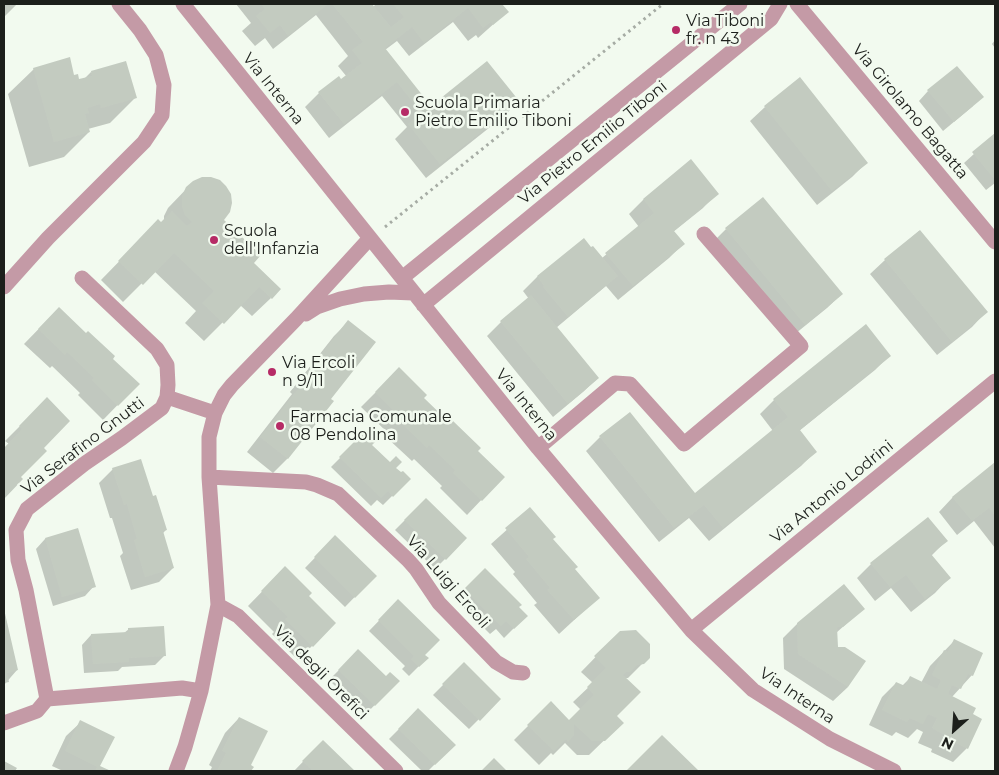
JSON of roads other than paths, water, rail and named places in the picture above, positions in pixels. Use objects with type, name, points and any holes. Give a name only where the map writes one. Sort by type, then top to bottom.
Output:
[{"type":"street","points":[[4,287],[48,238],[144,142],[162,115],[164,85],[156,55],[140,30],[119,4]]},
{"type":"street","name":"Via Interna","points":[[183,4],[375,234],[413,293],[538,448],[691,630],[753,690],[830,739],[894,771]]},
{"type":"street","name":"Via Pietro Emilio Tiboni","points":[[402,278],[740,4]]},
{"type":"street","name":"Via Pietro Emilio Tiboni","points":[[423,305],[771,19],[780,4]]},
{"type":"street","name":"Via Girolamo Bagatta","points":[[797,4],[995,242]]},
{"type":"street","points":[[176,771],[201,691],[218,605],[208,477],[209,437],[215,413],[232,384],[375,234]]},
{"type":"street","points":[[538,448],[615,383],[630,384],[684,444],[801,346],[704,234]]},
{"type":"street","name":"Via Serafino Gnutti","points":[[47,699],[26,590],[18,560],[16,530],[27,509],[84,464],[158,412],[165,404],[167,397],[168,373],[163,358],[157,349],[82,278]]},
{"type":"street","points":[[296,319],[317,307],[348,297],[389,292],[413,293]]},
{"type":"street","name":"Via Antonio Lodrini","points":[[691,630],[995,381]]},
{"type":"street","name":"Via Serafino Gnutti","points":[[167,397],[215,413]]},
{"type":"street","name":"Via Luigi Ercoli","points":[[208,477],[306,482],[317,484],[338,494],[412,564],[439,603],[496,662],[513,672],[523,673]]},
{"type":"street","name":"Via degli Orefici","points":[[218,605],[238,616],[396,771]]},
{"type":"street","points":[[4,723],[38,711],[47,699],[182,688],[201,691]]},
{"type":"place","name":"Via Tiboni fr. n 43","points":[[676,30]]},
{"type":"place","name":"Scuola Primaria Pietro Emilio Tiboni","points":[[405,112]]},
{"type":"place","name":"Scuola dell'Infanzia","points":[[214,240]]},
{"type":"place","name":"Via Ercoli n 9/11","points":[[272,372]]},
{"type":"place","name":"Farmacia Comunale 08 Pendolina","points":[[280,426]]}]
